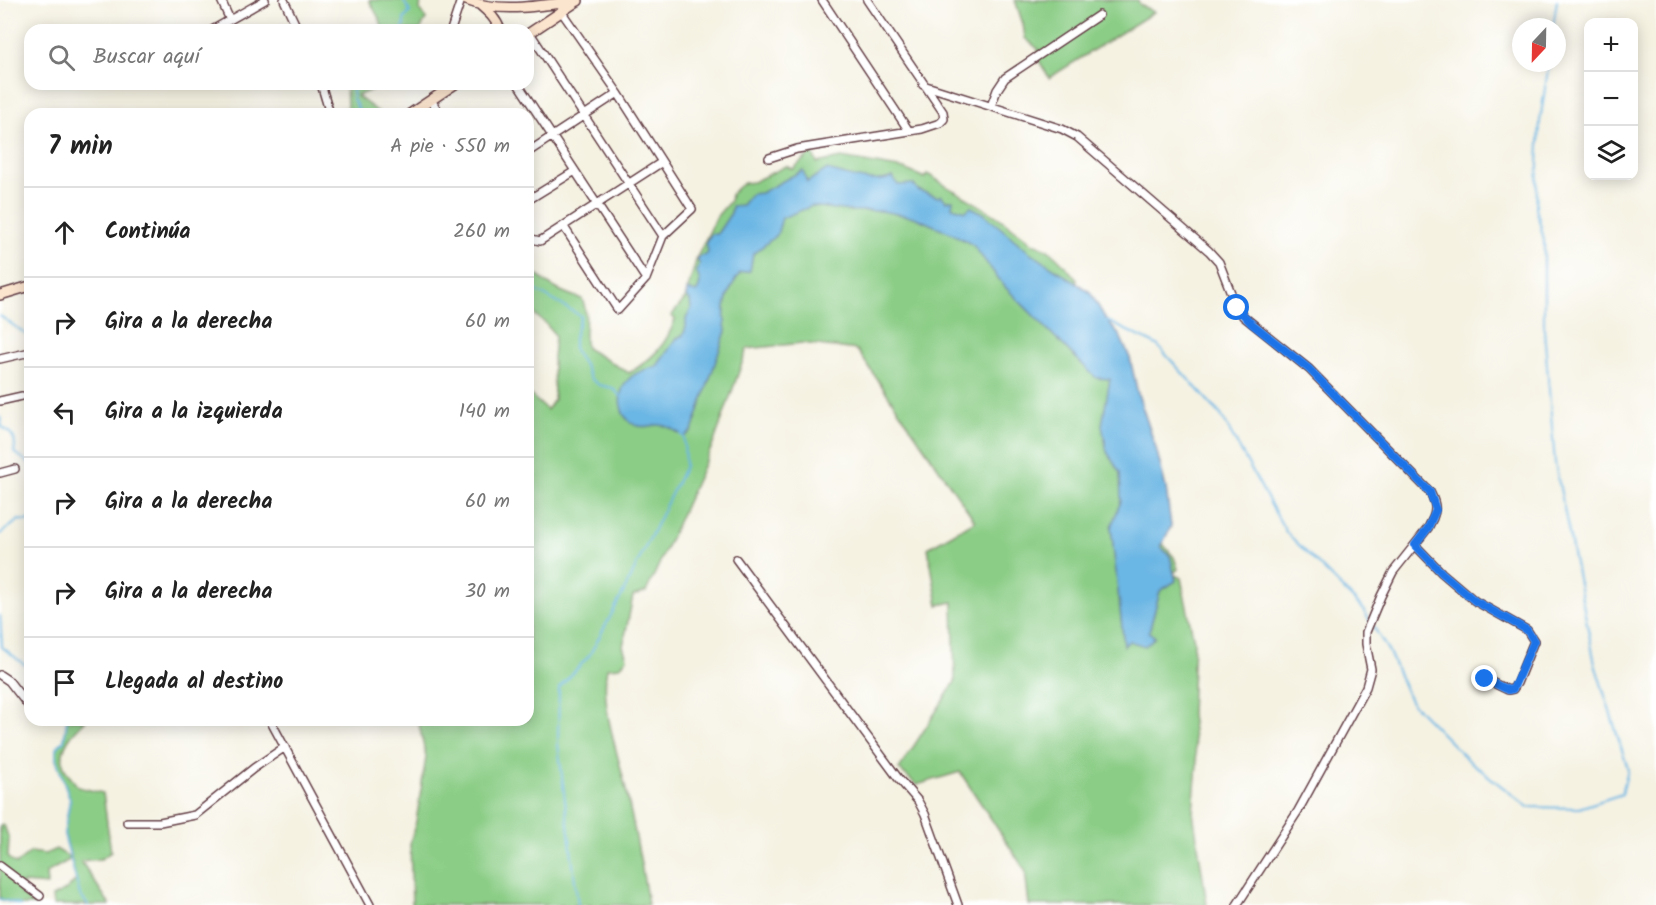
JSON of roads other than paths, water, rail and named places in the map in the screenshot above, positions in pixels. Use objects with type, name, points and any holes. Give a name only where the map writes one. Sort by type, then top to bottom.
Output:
[{"type":"main road","points":[[466,0],[507,8],[579,1]]},
{"type":"main road","points":[[534,30],[579,1]]},
{"type":"main road","points":[[479,4],[498,24]]},
{"type":"main road","points":[[419,108],[446,90]]},
{"type":"main road","points":[[0,294],[24,288]]},
{"type":"street","points":[[221,0],[230,20]]},
{"type":"street","points":[[284,0],[295,24]]},
{"type":"street","points":[[453,24],[461,0]]},
{"type":"street","points":[[822,0],[909,131]]},
{"type":"street","points":[[769,158],[797,149],[922,129],[940,123],[944,118],[867,0]]},
{"type":"street","points":[[223,24],[261,1]]},
{"type":"street","points":[[561,11],[618,93],[692,209],[663,236],[646,279],[618,310],[564,227]]},
{"type":"street","points":[[991,106],[1005,78],[1099,15]]},
{"type":"street","points":[[534,40],[663,236]]},
{"type":"street","points":[[923,85],[1062,129],[1077,137],[1209,251],[1219,262],[1233,298],[1244,316],[1309,369],[1430,492],[1436,510],[1428,528],[1386,584],[1366,632],[1371,669],[1366,687],[1298,811],[1237,905]]},
{"type":"street","points":[[323,90],[328,108]]},
{"type":"street","points":[[522,90],[534,108]]},
{"type":"street","points":[[534,148],[618,93]]},
{"type":"street","points":[[431,100],[436,108]]},
{"type":"street","points":[[534,108],[646,279]]},
{"type":"street","points":[[534,240],[540,241],[564,227],[662,162]]},
{"type":"street","points":[[534,196],[575,171]]},
{"type":"street","points":[[0,359],[24,353]]},
{"type":"street","points":[[0,401],[22,396]]},
{"type":"street","points":[[0,473],[15,469]]},
{"type":"street","points":[[1415,545],[1442,573],[1475,601],[1532,635],[1534,641],[1513,689],[1508,690],[1485,679]]},
{"type":"street","points":[[736,559],[898,778],[918,801],[958,905]]},
{"type":"street","points":[[0,675],[9,681],[24,700]]},
{"type":"street","points":[[273,726],[370,905]]},
{"type":"street","points":[[128,822],[160,822],[195,815],[254,768],[285,747]]},
{"type":"street","points":[[0,866],[40,896]]},
{"type":"water","points":[[803,170],[807,182],[826,170],[868,180],[892,177],[898,185],[913,184],[918,190],[938,197],[941,195],[946,201],[953,200],[952,207],[966,211],[971,207],[983,213],[1029,252],[1090,292],[1107,321],[1120,336],[1130,358],[1138,394],[1156,448],[1166,488],[1171,526],[1161,547],[1170,556],[1176,581],[1160,591],[1149,632],[1155,637],[1145,646],[1129,641],[1124,646],[1111,527],[1121,501],[1120,473],[1107,452],[1102,425],[1110,379],[1096,378],[1005,287],[973,245],[953,234],[914,217],[881,211],[849,211],[812,206],[782,218],[777,235],[753,254],[750,271],[740,273],[728,294],[725,307],[726,331],[692,431],[684,437],[666,426],[638,426],[625,416],[620,398],[624,385],[634,375],[657,366],[676,339],[683,335],[686,319],[691,309],[690,300],[686,297],[687,290],[696,292],[699,287],[696,271],[700,265],[697,259],[708,252],[706,242],[711,234],[717,234],[731,213],[732,206],[742,205],[751,194],[761,193]]},
{"type":"waterway","points":[[403,0],[410,12],[404,19],[404,24]]},
{"type":"waterway","points":[[1554,18],[1557,0]]},
{"type":"waterway","points":[[1105,320],[1157,345],[1221,415],[1286,532],[1362,608],[1389,652],[1410,701],[1467,759],[1528,807],[1579,808],[1622,794],[1628,769],[1595,664],[1555,463],[1544,329],[1544,240],[1536,208],[1540,121],[1548,72]]},
{"type":"waterway","points":[[352,90],[353,99],[358,108]]},
{"type":"waterway","points":[[534,289],[581,316],[574,337],[574,350],[590,378],[599,385],[613,388],[620,396]]},
{"type":"waterway","points":[[0,316],[24,333]]},
{"type":"waterway","points":[[0,417],[2,427],[13,437],[14,452],[24,460]]},
{"type":"waterway","points":[[578,905],[558,744],[559,688],[589,656],[622,595],[685,466],[684,437],[681,435]]},
{"type":"waterway","points":[[0,534],[19,520],[24,521]]},
{"type":"waterway","points":[[0,615],[2,647],[24,664]]},
{"type":"waterway","points":[[66,726],[64,740],[56,749],[56,759],[70,799],[64,834],[80,895],[88,905]]},
{"type":"waterway","points":[[0,899],[20,905]]}]
